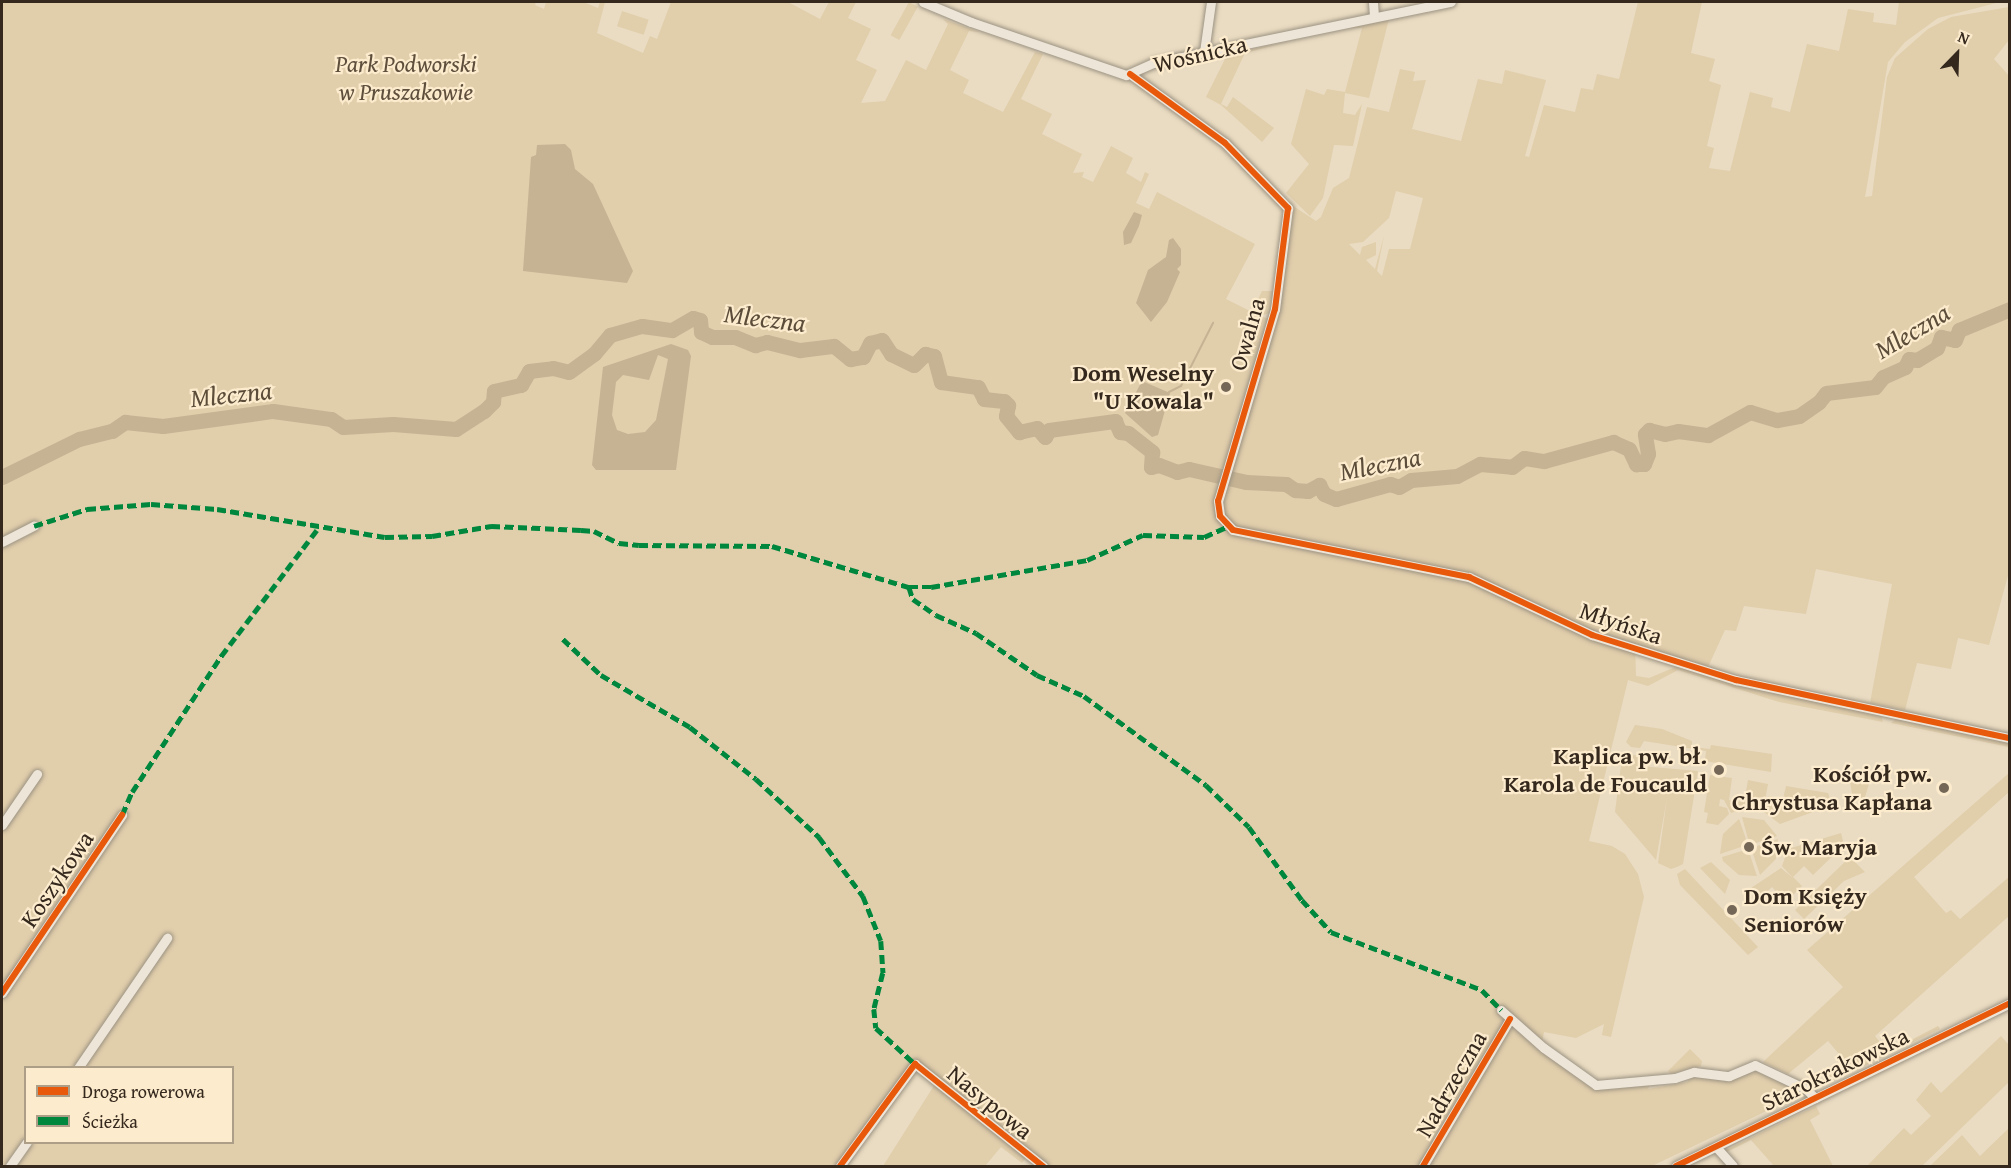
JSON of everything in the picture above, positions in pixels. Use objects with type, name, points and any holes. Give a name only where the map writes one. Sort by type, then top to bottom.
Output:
[{"type":"street","name":"Wośnicka","points":[[923,2],[971,22],[1130,74],[1153,63],[1451,2]]},
{"type":"street","points":[[1204,52],[1211,2]]},
{"type":"street","points":[[1373,2],[1374,16]]},
{"type":"street","name":"Owalna","points":[[1130,74],[1225,143],[1288,208],[1275,309],[1217,508],[1229,526]]},
{"type":"street","points":[[2,542],[34,526]]},
{"type":"street","name":"Młyńska","points":[[1229,526],[1248,534],[1469,577],[1592,635],[1736,680],[2010,738]]},
{"type":"street","points":[[2,825],[37,774]]},
{"type":"street","name":"Koszykowa","points":[[2,993],[122,815]]},
{"type":"street","points":[[79,1066],[167,938]]},
{"type":"street","name":"Starokrakowska","points":[[1676,1167],[2010,1003]]},
{"type":"street","name":"Nadrzeczna","points":[[1501,1010],[1596,1086],[1675,1078],[1694,1072],[1729,1076],[1755,1065],[1806,1089],[1815,1098]]},
{"type":"street","name":"Nadrzeczna","points":[[1423,1167],[1510,1019]]},
{"type":"street","name":"Nasypowa","points":[[840,1167],[915,1064],[1039,1165]]},
{"type":"street","points":[[10,1167],[26,1144]]},
{"type":"street","points":[[1716,1147],[1732,1167]]},
{"type":"green space","name":"Park Podworski w Pruszakowie","points":[[2,2],[536,2],[535,5],[544,9],[546,2],[583,2],[598,8],[600,2],[605,2],[597,33],[643,53],[650,36],[657,39],[671,2],[788,2],[820,19],[829,2],[856,2],[848,18],[871,29],[856,60],[877,70],[861,103],[885,101],[906,60],[926,70],[948,24],[943,19],[979,32],[969,31],[950,70],[969,80],[963,93],[1003,112],[1035,52],[1043,54],[1021,99],[1052,114],[1042,134],[1082,154],[1073,173],[1084,172],[1082,177],[1093,182],[1111,146],[1133,158],[1126,173],[1141,182],[1145,172],[1149,174],[1136,203],[1149,209],[1157,192],[1255,244],[1226,299],[1252,312],[1262,291],[1273,291],[1270,313],[1260,316],[1269,319],[1290,204],[1316,221],[1321,217],[1333,188],[1349,178],[1367,107],[1389,112],[1400,69],[1415,72],[1413,81],[1426,80],[1412,129],[1461,141],[1478,79],[1502,84],[1505,70],[1546,80],[1525,156],[1529,157],[1544,105],[1575,112],[1581,88],[1593,90],[1597,74],[1619,79],[1638,2],[1702,2],[1691,53],[1715,59],[1709,81],[1721,85],[1707,146],[1714,148],[1709,168],[1730,171],[1750,92],[1773,98],[1771,107],[1790,112],[1807,44],[1839,51],[1848,9],[1874,13],[1873,22],[1896,25],[1899,2],[2000,2],[1938,18],[1905,42],[1888,62],[1865,197],[1872,196],[1887,77],[1895,58],[1928,29],[1951,17],[2009,7],[2009,40],[1994,59],[2010,77],[2010,568],[1989,645],[1958,638],[1951,669],[1917,663],[1905,710],[1870,703],[1892,584],[1816,569],[1806,614],[1744,606],[1736,631],[1725,630],[1708,667],[1635,644],[1636,676],[1649,678],[1678,666],[1755,689],[1880,714],[1883,722],[1779,702],[1678,670],[1648,686],[1628,680],[1589,841],[1612,846],[1625,854],[1638,874],[1644,897],[1611,1037],[1602,1035],[1604,1024],[1576,1038],[1544,1032],[1542,1043],[1596,1082],[1623,1087],[1650,1084],[1648,1089],[1687,1082],[1692,1076],[1727,1081],[1751,1068],[1804,1093],[1652,1166],[1048,1166],[917,1061],[838,1166],[2,1166]],"holes":[[[1396,191],[1423,198],[1410,249],[1389,249],[1382,276],[1377,271],[1384,236],[1375,269],[1366,260],[1376,255],[1376,242],[1362,247],[1360,255],[1349,244],[1363,242],[1389,218]]]},
{"type":"green space","points":[[909,2],[918,7],[899,40],[891,35]]},
{"type":"green space","points":[[622,11],[649,20],[644,35],[617,26]]},
{"type":"green space","points":[[1389,19],[1369,98],[1345,93],[1343,113],[1355,115],[1362,104],[1353,146],[1334,145],[1323,198],[1310,216],[1286,193],[1309,164],[1291,144],[1306,89],[1324,95],[1327,89],[1345,92],[1362,28],[1348,28]]},
{"type":"green space","points":[[1292,41],[1245,53],[1221,104],[1227,107],[1233,97],[1274,128],[1262,142],[1221,105],[1206,97],[1226,57],[1219,56]]},
{"type":"green space","points":[[1897,718],[2009,742],[2009,747],[1891,723]]},
{"type":"green space","points":[[1635,725],[1662,729],[1692,741],[1692,747],[1710,749],[1711,745],[1772,754],[1771,772],[1705,761],[1706,751],[1644,741],[1640,748],[1631,747],[1626,742]]},
{"type":"green space","points":[[1628,754],[1639,756],[1640,766],[1698,771],[1683,864],[1677,867],[1671,869],[1658,863],[1667,798],[1656,860],[1615,812],[1622,757]]},
{"type":"green space","points":[[2009,773],[2009,792],[1914,877],[1946,913],[1951,910],[1960,919],[2009,877],[2009,916],[1875,1036],[1888,1052],[1938,1026],[1940,1029],[1821,1087],[1814,1087],[1845,1061],[1828,1041],[1788,1074],[1763,1062],[1843,987],[1807,950]]},
{"type":"green space","points":[[1710,775],[1732,778],[1729,800],[1744,802],[1748,780],[1768,784],[1763,811],[1746,808],[1731,813],[1724,800],[1720,799],[1719,806],[1727,808],[1729,814],[1718,825],[1706,823],[1708,813],[1704,812]]},
{"type":"green space","points":[[1849,775],[1871,777],[1865,797],[1853,800]]},
{"type":"green space","points":[[1786,786],[1828,793],[1832,805],[1780,824],[1764,812],[1768,796],[1783,799]]},
{"type":"green space","points":[[1742,817],[1764,820],[1777,836],[1756,843],[1748,839]]},
{"type":"green space","points":[[1739,819],[1746,839],[1741,847],[1720,854],[1723,834]]},
{"type":"green space","points":[[1841,833],[1844,845],[1813,875],[1804,866],[1793,877],[1802,886],[1786,902],[1772,887],[1760,898],[1751,888],[1781,868],[1793,878],[1782,866],[1788,849]]},
{"type":"green space","points":[[1778,839],[1776,859],[1760,875],[1753,854],[1757,846]]},
{"type":"green space","points":[[1742,851],[1750,855],[1757,876],[1739,875],[1723,861],[1722,857]]},
{"type":"green space","points":[[1850,857],[1865,872],[1844,881],[1804,919],[1795,910]]},
{"type":"green space","points":[[1711,862],[1730,880],[1725,894],[1700,868]]},
{"type":"green space","points":[[1685,869],[1758,947],[1748,955],[1680,885],[1677,874]]},
{"type":"green space","points":[[2001,1036],[2009,1045],[2009,1082],[1922,1166],[1867,1166],[1904,1128],[1911,1135],[1931,1116],[1916,1100],[1931,1082],[1941,1093]]},
{"type":"green space","points":[[1690,1049],[1702,1061],[1701,1066],[1671,1074],[1668,1071]]},
{"type":"green space","points":[[935,1084],[1026,1158],[1022,1163],[1001,1147],[985,1166],[883,1166]]},
{"type":"green space","points":[[1816,1106],[1820,1114],[1810,1120],[1833,1166],[1774,1166],[1751,1140],[1727,1152],[1732,1162],[1724,1151]]},
{"type":"green space","points":[[2009,1128],[2009,1166],[1930,1166],[1962,1135],[1980,1156]]},
{"type":"shaded area","points":[[565,144],[571,150],[575,169],[593,184],[633,271],[627,283],[523,271],[531,157],[536,155],[537,145]]},
{"type":"shaded area","points":[[1134,212],[1142,215],[1139,226],[1131,243],[1124,245],[1123,232]]},
{"type":"shaded area","points":[[1173,238],[1181,249],[1181,265],[1177,269],[1180,272],[1167,302],[1151,322],[1136,303],[1148,270],[1166,257],[1169,240]]},
{"type":"shaded area","points":[[671,344],[688,350],[691,356],[676,470],[596,470],[592,465],[603,367]],"holes":[[[658,355],[668,359],[656,420],[645,432],[628,434],[617,430],[612,415],[616,382],[623,375],[649,380]]]},
{"type":"shaded area","points":[[1142,381],[1170,393],[1158,435],[1152,437],[1125,413]]},
{"type":"waterway","name":"Mleczna","points":[[2,477],[79,439],[112,431],[125,422],[163,426],[273,411],[331,419],[343,427],[393,424],[456,429],[484,411],[493,402],[494,391],[521,385],[529,371],[553,368],[569,372],[594,354],[610,335],[642,326],[672,330],[693,318],[700,320],[701,332],[712,337],[735,337],[755,345],[767,342],[800,350],[834,346],[850,359],[863,357],[870,343],[882,340],[891,354],[914,365],[925,354],[934,356],[941,382],[978,387],[984,399],[1004,401],[1008,405],[1006,416],[1019,432],[1037,428],[1045,437],[1049,430],[1115,421],[1120,432],[1128,433],[1152,452],[1151,467],[1159,465],[1177,472],[1189,469],[1246,482],[1286,484],[1295,490],[1308,491],[1319,485],[1324,494],[1336,499],[1390,484],[1399,487],[1411,480],[1457,476],[1480,464],[1512,467],[1524,458],[1544,461],[1613,442],[1629,449],[1636,464],[1644,464],[1648,454],[1645,434],[1649,430],[1665,434],[1678,431],[1708,435],[1750,412],[1777,420],[1799,416],[1819,402],[1826,393],[1875,387],[1883,377],[1905,367],[1909,359],[1917,360],[1937,348],[1941,337],[1955,340],[1959,330],[2010,309]]},
{"type":"waterway","points":[[1169,392],[1181,386],[1213,323]]},
{"type":"marked path","points":[[34,526],[87,509],[151,504],[217,509],[385,537],[432,536],[491,526],[581,530],[594,531],[619,543],[639,545],[772,546],[909,587],[931,587],[1087,560],[1143,535],[1204,537],[1229,526]]},
{"type":"marked path","points":[[122,815],[132,792],[221,656],[318,528]]},
{"type":"marked path","points":[[909,587],[913,599],[936,615],[976,633],[1037,675],[1084,696],[1206,785],[1249,827],[1302,900],[1331,932],[1482,990],[1501,1010]]},
{"type":"marked path","points":[[563,639],[601,675],[690,727],[756,779],[819,837],[863,896],[881,941],[883,973],[874,1009],[876,1028],[915,1064]]},
{"type":"cycle path","points":[[1130,74],[1225,143],[1288,208],[1275,309],[1218,501],[1220,516],[1233,530],[1469,577],[1592,635],[1736,680],[2010,738]]},
{"type":"cycle path","points":[[2,993],[122,815]]},
{"type":"cycle path","points":[[1676,1166],[2010,1003]]},
{"type":"cycle path","points":[[1423,1166],[1510,1019]]},
{"type":"cycle path","points":[[840,1166],[915,1064],[1043,1166]]},
{"type":"place","name":"Dom Weselny \"U Kowala\"","points":[[1226,387]]},
{"type":"place","name":"Kaplica pw. bł. Karola de Foucauld","points":[[1719,770]]},
{"type":"place","name":"Kościół pw. Chrystusa Kapłana","points":[[1944,788]]},
{"type":"place","name":"Św. Maryja","points":[[1749,847]]},
{"type":"place","name":"Dom Księży Seniorów","points":[[1732,910]]}]
